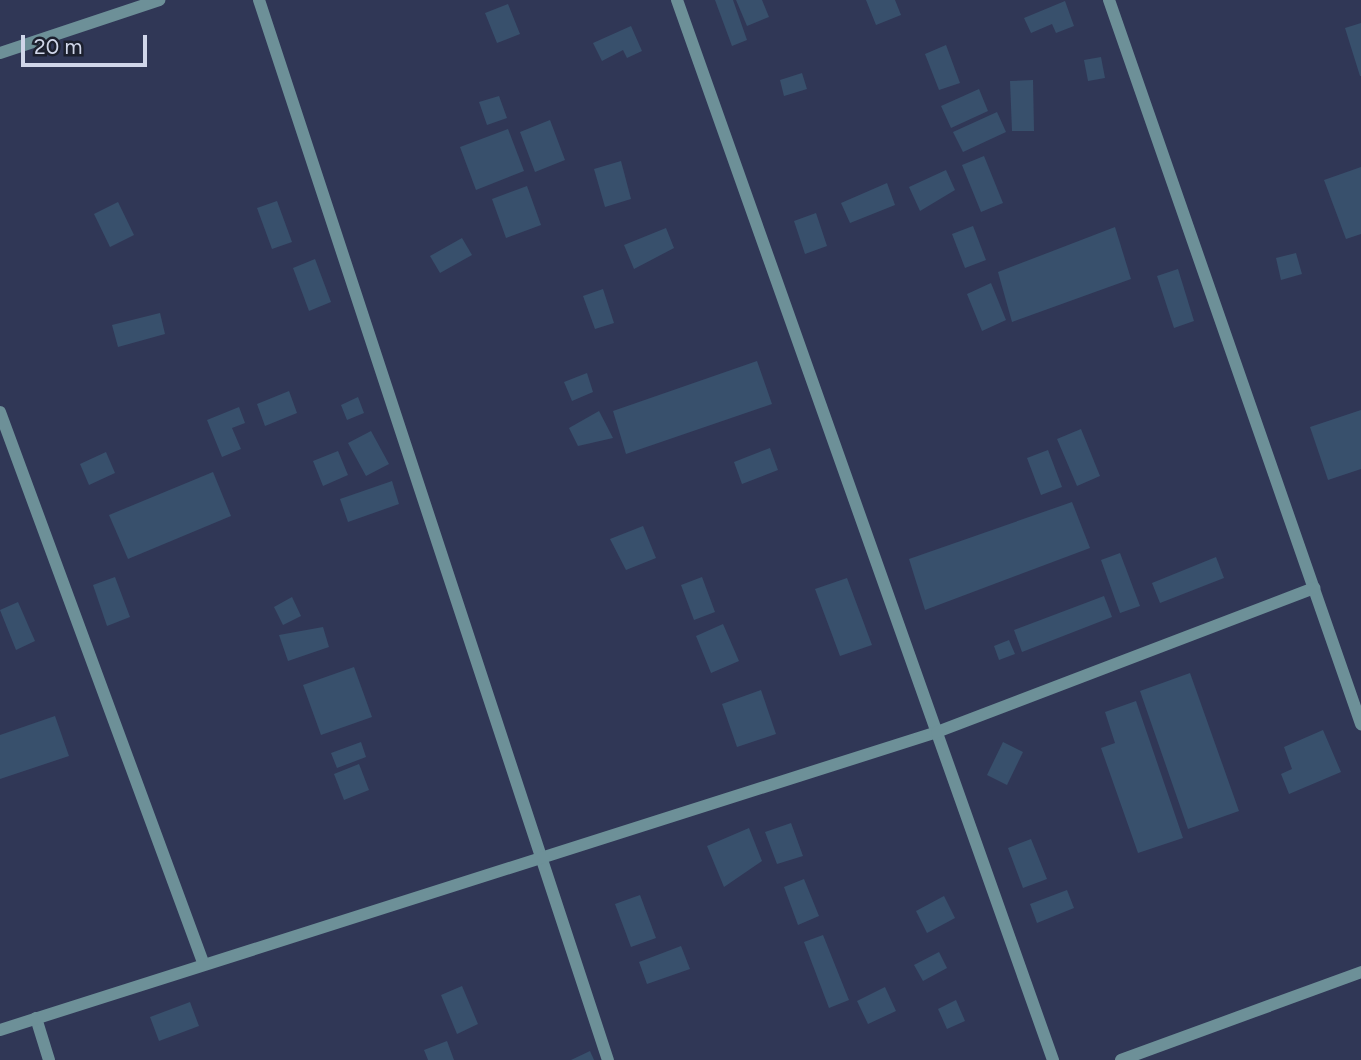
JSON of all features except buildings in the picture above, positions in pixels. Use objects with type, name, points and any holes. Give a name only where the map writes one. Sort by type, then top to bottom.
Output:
[{"type":"street","points":[[0,53],[159,0]]},
{"type":"street","points":[[259,0],[608,1060]]},
{"type":"street","points":[[677,0],[1054,1060]]},
{"type":"street","points":[[1109,0],[1361,724]]},
{"type":"street","points":[[0,412],[204,965]]},
{"type":"street","points":[[0,1030],[937,732],[1314,588]]},
{"type":"street","points":[[1121,1060],[1361,972]]},
{"type":"street","points":[[36,1018],[49,1060]]}]
